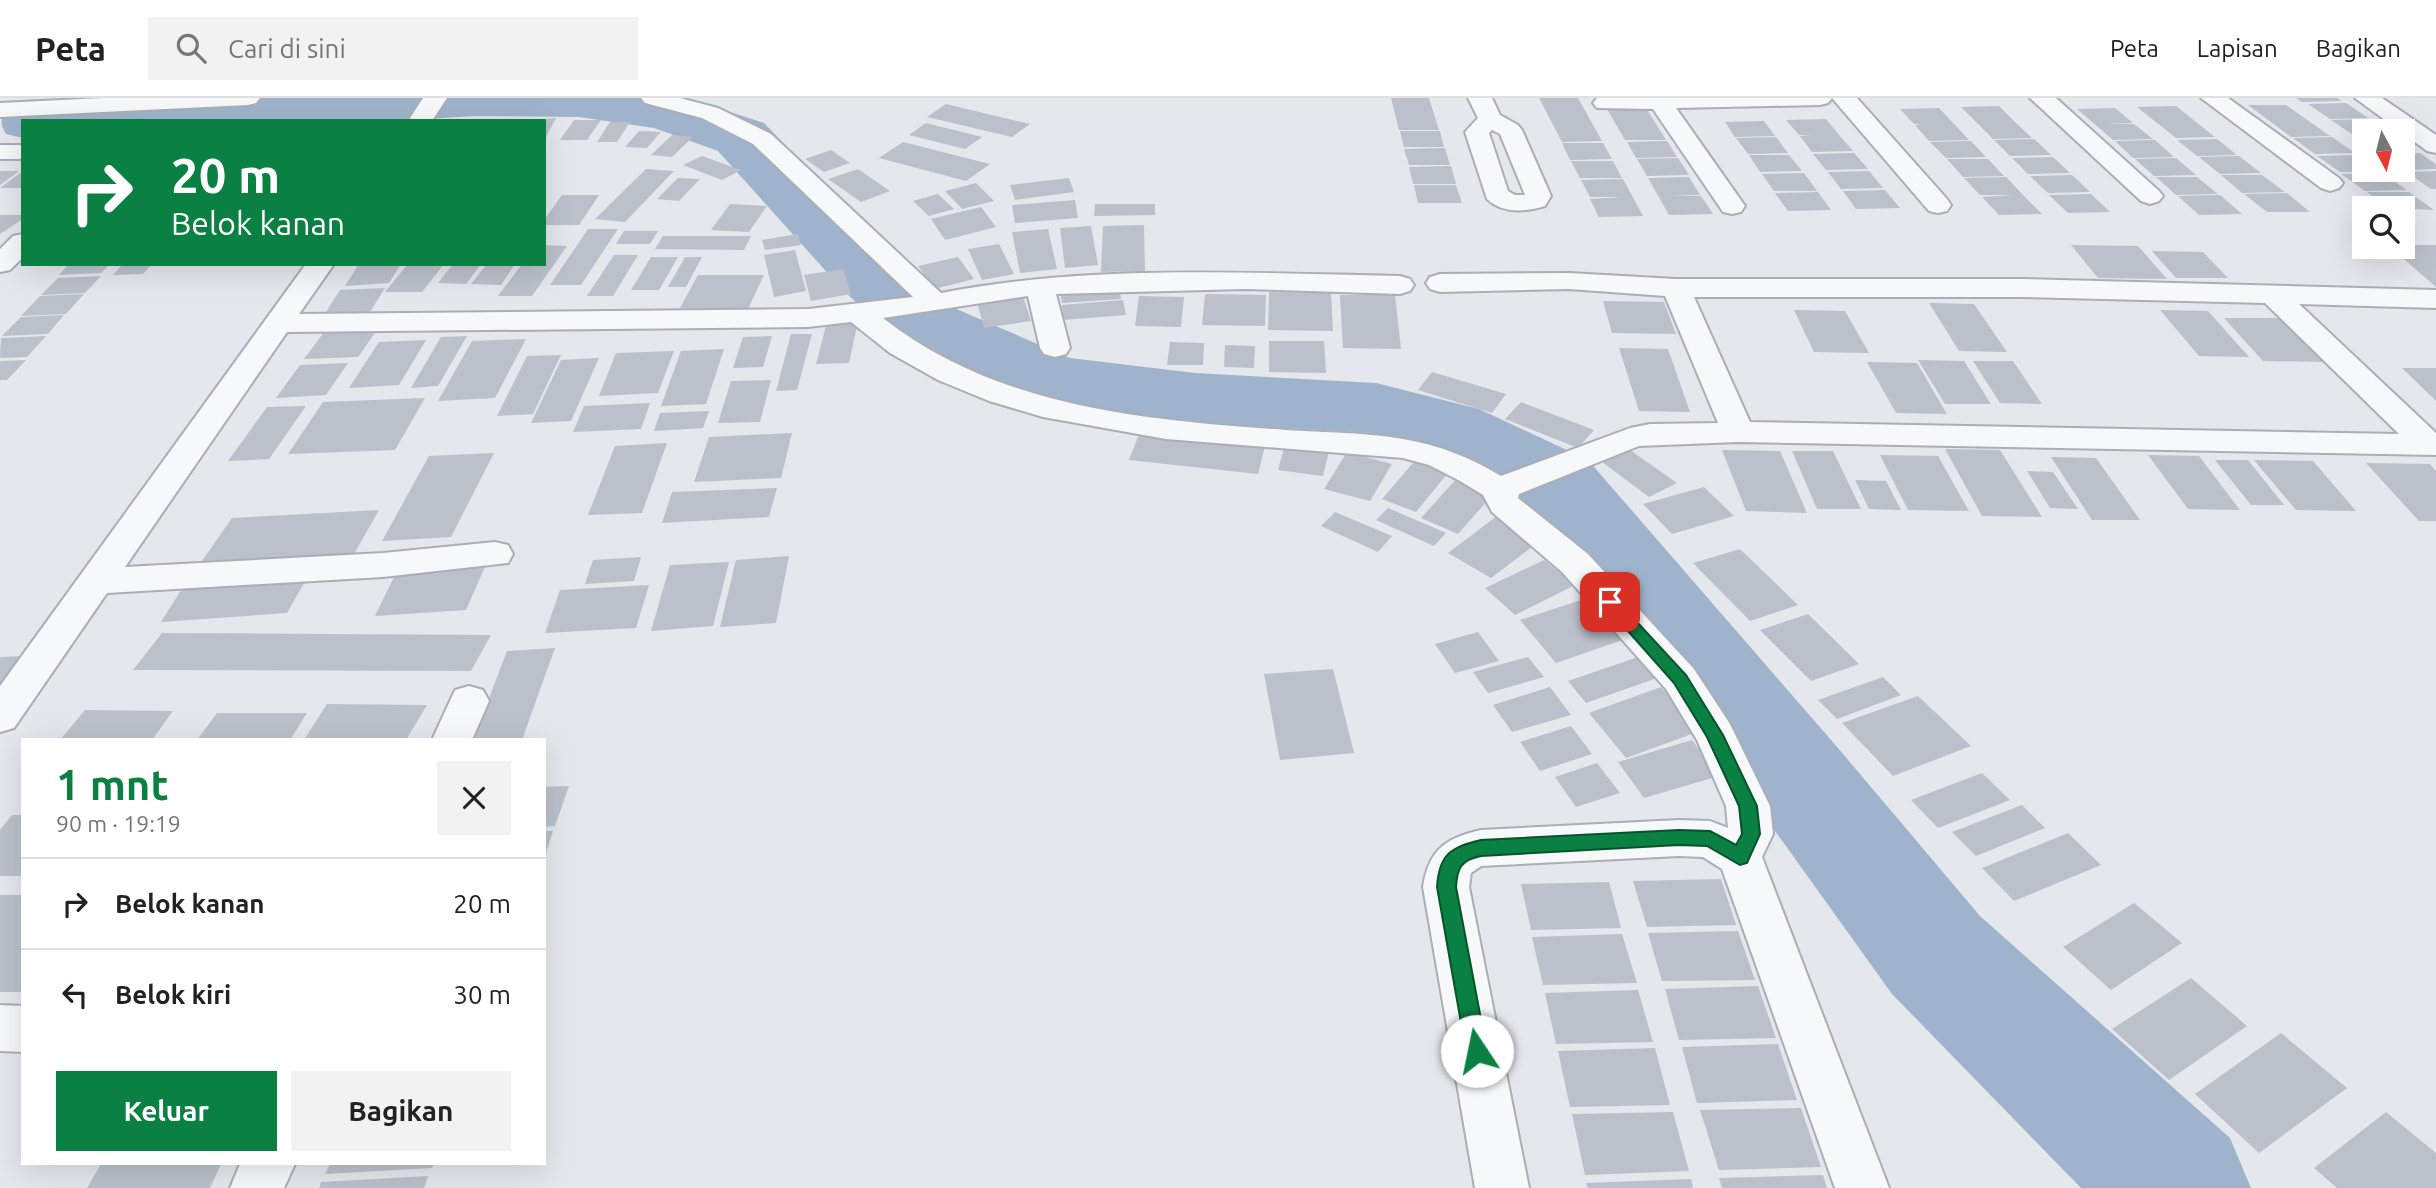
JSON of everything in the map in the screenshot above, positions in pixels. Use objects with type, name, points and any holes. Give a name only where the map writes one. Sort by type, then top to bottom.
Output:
[{"type":"street","points":[[0,110],[248,98]]},
{"type":"street","points":[[653,98],[710,113],[762,139],[867,236],[926,304]]},
{"type":"street","points":[[1605,103],[1820,98]]},
{"type":"street","points":[[1844,98],[1938,205]]},
{"type":"street","points":[[2042,98],[2150,196]]},
{"type":"street","points":[[2213,98],[2330,183]]},
{"type":"street","points":[[2367,98],[2436,146]]},
{"type":"street","points":[[1660,102],[1732,206]]},
{"type":"street","points":[[0,152],[21,152]]},
{"type":"street","points":[[1,262],[21,244]]},
{"type":"street","points":[[0,718],[319,266]]},
{"type":"street","points":[[279,323],[808,318],[926,304],[1040,286],[1245,281],[1400,285]]},
{"type":"street","points":[[1440,283],[1569,281],[1676,288],[2022,288],[2436,299]]},
{"type":"street","points":[[1040,286],[1055,348]]},
{"type":"street","points":[[1676,288],[1738,432]]},
{"type":"street","points":[[2272,294],[2432,445]]},
{"type":"street","points":[[867,311],[883,337],[917,359],[1013,399],[1065,412],[1160,426],[1239,436],[1385,446],[1422,452],[1504,488]]},
{"type":"street","points":[[1740,857],[1751,834],[1748,806],[1715,735],[1680,679],[1575,563],[1504,504],[1500,496],[1504,488],[1566,461],[1630,438],[1650,434],[1738,432],[2432,445]]},
{"type":"street","points":[[96,581],[383,565],[495,554]]},
{"type":"street","points":[[454,738],[469,701]]},
{"type":"street","points":[[1502,1188],[1446,887],[1447,871],[1454,859],[1464,852],[1481,848],[1679,838],[1710,839],[1740,857],[1862,1188]]},
{"type":"street","points":[[0,1028],[21,1029]]},
{"type":"street","points":[[257,1188],[268,1165]]},
{"type":"building","points":[[1391,98],[1429,98],[1439,130],[1399,130]]},
{"type":"building","points":[[1539,98],[1578,98],[1602,141],[1562,142]]},
{"type":"building","points":[[2296,98],[2337,98],[2342,101],[2302,102]]},
{"type":"building","points":[[2346,103],[2368,118],[2330,119],[2308,104]]},
{"type":"building","points":[[946,104],[1030,124],[1012,137],[927,117]]},
{"type":"building","points":[[2248,105],[2286,105],[2330,136],[2291,137]]},
{"type":"building","points":[[1999,106],[2032,138],[1993,139],[1961,107]]},
{"type":"building","points":[[2176,106],[2215,137],[2176,138],[2137,107]]},
{"type":"building","points":[[1646,108],[1666,140],[1625,140],[1607,109]]},
{"type":"building","points":[[1939,108],[1969,140],[1929,141],[1915,125],[1922,124],[1914,124],[1900,109]]},
{"type":"building","points":[[2115,108],[2133,123],[2106,124],[2134,124],[2153,139],[2113,140],[2077,109]]},
{"type":"building","points":[[556,118],[546,137],[546,119]]},
{"type":"building","points":[[1826,119],[1853,151],[1812,152],[1800,136],[1811,135],[1799,135],[1786,120]]},
{"type":"building","points":[[2352,119],[2352,134],[2331,120]]},
{"type":"building","points":[[574,120],[601,120],[587,140],[560,140]]},
{"type":"building","points":[[1764,121],[1775,136],[1735,137],[1725,122]]},
{"type":"building","points":[[610,122],[630,122],[617,142],[597,142]]},
{"type":"building","points":[[926,123],[982,137],[965,149],[909,135]]},
{"type":"building","points":[[639,131],[661,132],[647,148],[625,147]]},
{"type":"building","points":[[1400,131],[1440,131],[1444,147],[1404,147]]},
{"type":"building","points":[[672,135],[693,137],[672,157],[651,155]]},
{"type":"building","points":[[1776,137],[1788,153],[1748,154],[1736,138]]},
{"type":"building","points":[[2332,137],[2352,153],[2315,154],[2293,138]]},
{"type":"building","points":[[2034,139],[2051,155],[2010,156],[1994,140]]},
{"type":"building","points":[[2217,139],[2237,155],[2197,156],[2177,140]]},
{"type":"building","points":[[2155,140],[2174,157],[2133,158],[2115,141]]},
{"type":"building","points":[[1667,141],[1677,157],[1636,158],[1627,142]]},
{"type":"building","points":[[1971,141],[1986,157],[1946,158],[1930,142]]},
{"type":"building","points":[[903,142],[990,164],[966,181],[879,158]]},
{"type":"building","points":[[1562,143],[1603,143],[1612,159],[1570,160]]},
{"type":"building","points":[[1445,148],[1450,165],[1409,165],[1404,149]]},
{"type":"building","points":[[831,150],[850,163],[824,172],[805,159]]},
{"type":"building","points":[[1854,153],[1868,169],[1826,170],[1813,154]]},
{"type":"building","points":[[2415,153],[2420,153],[2436,164],[2436,169],[2415,170]]},
{"type":"building","points":[[1749,155],[1789,155],[1802,171],[1760,172]]},
{"type":"building","points":[[2352,155],[2352,172],[2340,172],[2317,156]]},
{"type":"building","points":[[702,156],[741,170],[722,180],[683,165]]},
{"type":"building","points":[[2239,156],[2261,173],[2220,174],[2199,157]]},
{"type":"building","points":[[2053,157],[2070,173],[2028,174],[2012,158]]},
{"type":"building","points":[[1678,158],[1689,175],[1647,176],[1637,159]]},
{"type":"building","points":[[2176,158],[2196,175],[2154,176],[2135,159]]},
{"type":"building","points":[[1947,159],[1988,159],[2004,176],[1963,177]]},
{"type":"building","points":[[1571,161],[1613,161],[1622,178],[1580,178]]},
{"type":"building","points":[[1451,166],[1456,184],[1413,184],[1409,167]]},
{"type":"building","points":[[646,169],[674,171],[625,222],[595,219]]},
{"type":"building","points":[[858,169],[890,191],[861,202],[828,179]]},
{"type":"building","points":[[0,171],[19,171],[0,185]]},
{"type":"building","points":[[1869,171],[1883,188],[1841,189],[1828,172]]},
{"type":"building","points":[[2436,171],[2436,189],[2431,189],[2415,178],[2415,172]]},
{"type":"building","points":[[21,172],[21,188],[0,188]]},
{"type":"building","points":[[1804,173],[1817,191],[1774,191],[1762,174]]},
{"type":"building","points":[[2341,174],[2352,174],[2352,182]]},
{"type":"building","points":[[2072,175],[2090,192],[2048,193],[2030,176]]},
{"type":"building","points":[[2221,175],[2262,175],[2285,192],[2242,193]]},
{"type":"building","points":[[1689,177],[1700,195],[1668,196],[1701,196],[1713,214],[1669,215],[1648,178]]},
{"type":"building","points":[[2006,177],[2042,214],[1999,215],[1982,197],[2014,195],[1980,195],[1964,178]]},
{"type":"building","points":[[2156,177],[2197,177],[2218,194],[2176,195]]},
{"type":"building","points":[[678,178],[700,179],[679,201],[657,199]]},
{"type":"building","points":[[1069,178],[1074,192],[1015,200],[1010,185]]},
{"type":"building","points":[[1623,179],[1643,216],[1599,217],[1590,199],[1623,197],[1590,197],[1581,180]]},
{"type":"building","points":[[2352,182],[2395,182],[2407,190],[2365,191]]},
{"type":"building","points":[[976,183],[994,201],[962,209],[945,191]]},
{"type":"building","points":[[1414,185],[1456,185],[1462,203],[1418,203]]},
{"type":"building","points":[[1885,190],[1900,208],[1856,209],[1843,191]]},
{"type":"building","points":[[1818,192],[1831,210],[1788,211],[1775,193]]},
{"type":"building","points":[[2367,192],[2409,192],[2415,196],[2372,196]]},
{"type":"building","points":[[2287,193],[2310,212],[2267,212],[2244,194]]},
{"type":"building","points":[[938,194],[954,209],[929,216],[913,201]]},
{"type":"building","points":[[2091,194],[2110,212],[2068,213],[2049,195]]},
{"type":"building","points":[[562,195],[599,195],[579,225],[546,225],[546,217]]},
{"type":"building","points":[[2220,195],[2242,214],[2199,215],[2178,196]]},
{"type":"building","points":[[2415,196],[2434,210],[2415,209]]},
{"type":"building","points":[[1075,200],[1078,218],[1015,223],[1012,205]]},
{"type":"building","points":[[730,204],[767,206],[749,232],[711,230]]},
{"type":"building","points":[[1095,204],[1155,204],[1155,215],[1094,216]]},
{"type":"building","points":[[981,207],[996,227],[945,240],[931,219]]},
{"type":"building","points":[[0,215],[21,215],[21,220],[0,234]]},
{"type":"building","points":[[1144,225],[1145,271],[1101,272],[1103,226]]},
{"type":"building","points":[[1091,226],[1098,265],[1065,268],[1060,228]]},
{"type":"building","points":[[588,229],[618,229],[581,285],[550,285]]},
{"type":"building","points":[[1048,229],[1057,269],[1020,273],[1012,232]]},
{"type":"building","points":[[624,231],[658,231],[650,244],[616,244]]},
{"type":"building","points":[[798,234],[801,245],[765,250],[762,240]]},
{"type":"building","points":[[663,236],[751,236],[744,250],[655,249]]},
{"type":"building","points":[[999,244],[1014,274],[982,280],[968,249]]},
{"type":"building","points":[[546,245],[567,246],[532,296],[498,296],[520,266],[546,266]]},
{"type":"building","points":[[2071,245],[2138,246],[2167,279],[2098,278]]},
{"type":"building","points":[[2415,245],[2436,245],[2436,287],[2404,259],[2415,259]]},
{"type":"building","points":[[795,250],[806,291],[774,297],[764,255]]},
{"type":"building","points":[[2152,251],[2203,252],[2228,278],[2176,278]]},
{"type":"building","points":[[614,255],[638,255],[613,296],[587,296]]},
{"type":"building","points":[[651,257],[678,257],[659,290],[631,290]]},
{"type":"building","points":[[685,257],[702,257],[686,287],[668,287]]},
{"type":"building","points":[[958,257],[974,279],[934,289],[918,266]]},
{"type":"building","points":[[67,266],[108,266],[101,273],[59,275]]},
{"type":"building","points":[[121,266],[150,266],[143,274],[113,275]]},
{"type":"building","points":[[358,266],[400,266],[389,283],[345,286]]},
{"type":"building","points":[[406,266],[442,266],[422,292],[385,292]]},
{"type":"building","points":[[451,266],[480,266],[466,284],[438,283]]},
{"type":"building","points":[[485,266],[514,266],[501,285],[471,284]]},
{"type":"building","points":[[843,269],[851,294],[811,301],[804,275]]},
{"type":"building","points":[[698,275],[764,275],[748,309],[680,308]]},
{"type":"building","points":[[101,276],[85,293],[41,295],[58,278]]},
{"type":"building","points":[[1119,285],[1121,299],[1062,303],[1060,290]]},
{"type":"building","points":[[385,288],[370,312],[324,315],[340,290]]},
{"type":"building","points":[[1269,292],[1331,293],[1333,331],[1268,330]]},
{"type":"building","points":[[84,294],[66,314],[21,316],[40,296]]},
{"type":"building","points":[[1205,294],[1266,295],[1265,326],[1202,325]]},
{"type":"building","points":[[1340,295],[1395,295],[1401,349],[1343,348]]},
{"type":"building","points":[[1023,296],[1031,321],[984,328],[977,302]]},
{"type":"building","points":[[1139,296],[1184,297],[1181,327],[1135,326]]},
{"type":"building","points":[[1123,300],[1126,315],[1063,320],[1062,305]]},
{"type":"building","points":[[1603,301],[1664,302],[1676,334],[1612,333]]},
{"type":"building","points":[[1929,303],[1974,304],[2007,352],[1959,351]]},
{"type":"building","points":[[1794,310],[1845,311],[1869,353],[1814,352]]},
{"type":"building","points":[[2160,310],[2208,311],[2249,357],[2199,356]]},
{"type":"building","points":[[64,315],[48,334],[2,336],[21,317]]},
{"type":"building","points":[[859,317],[849,363],[816,364],[828,318]]},
{"type":"building","points":[[2224,318],[2282,318],[2325,362],[2263,361]]},
{"type":"building","points":[[377,330],[358,357],[304,359],[324,332]]},
{"type":"building","points":[[791,334],[812,334],[797,390],[776,391]]},
{"type":"building","points":[[46,336],[27,357],[0,358],[1,338]]},
{"type":"building","points":[[467,336],[438,386],[411,388],[441,337]]},
{"type":"building","points":[[772,336],[763,367],[733,368],[743,337]]},
{"type":"building","points":[[526,339],[495,398],[438,401],[472,341]]},
{"type":"building","points":[[426,340],[399,385],[349,388],[379,342]]},
{"type":"building","points":[[1269,341],[1324,341],[1326,373],[1269,372]]},
{"type":"building","points":[[1170,342],[1204,343],[1203,365],[1167,365]]},
{"type":"building","points":[[1225,345],[1255,346],[1254,368],[1224,367]]},
{"type":"building","points":[[1619,348],[1668,349],[1690,412],[1639,411]]},
{"type":"building","points":[[724,349],[706,404],[661,406],[681,351]]},
{"type":"building","points":[[674,351],[658,393],[599,396],[616,353]]},
{"type":"building","points":[[561,355],[533,414],[497,416],[527,356]]},
{"type":"building","points":[[599,358],[571,421],[531,423],[561,360]]},
{"type":"building","points":[[26,360],[7,380],[0,380],[0,361]]},
{"type":"building","points":[[1918,360],[1964,361],[1991,404],[1945,404]]},
{"type":"building","points":[[1973,361],[2013,361],[2042,404],[2000,403]]},
{"type":"building","points":[[1867,362],[1917,363],[1947,414],[1896,413]]},
{"type":"building","points":[[348,363],[326,395],[276,398],[300,365]]},
{"type":"building","points":[[2402,368],[2436,368],[2436,401]]},
{"type":"building","points":[[1432,372],[1506,394],[1492,413],[1418,390]]},
{"type":"building","points":[[771,380],[760,422],[718,423],[731,381]]},
{"type":"building","points":[[425,398],[395,450],[288,454],[323,402]]},
{"type":"building","points":[[1521,402],[1594,430],[1578,448],[1505,419]]},
{"type":"building","points":[[650,403],[641,429],[573,432],[584,406]]},
{"type":"building","points":[[306,406],[269,459],[228,461],[267,407]]},
{"type":"building","points":[[709,411],[703,428],[654,431],[660,413]]},
{"type":"building","points":[[1141,429],[1266,442],[1258,474],[1129,460]]},
{"type":"building","points":[[792,433],[781,478],[694,482],[709,437]]},
{"type":"building","points":[[1286,441],[1330,447],[1323,476],[1278,470]]},
{"type":"building","points":[[667,443],[642,513],[588,515],[615,446]]},
{"type":"building","points":[[1945,449],[2000,450],[2042,517],[1982,516]]},
{"type":"building","points":[[1630,450],[1677,483],[1649,497],[1602,462]]},
{"type":"building","points":[[1722,450],[1780,451],[1807,513],[1746,511]]},
{"type":"building","points":[[1792,451],[1833,451],[1861,509],[1817,509]]},
{"type":"building","points":[[1347,452],[1392,464],[1370,501],[1324,489]]},
{"type":"building","points":[[494,453],[451,537],[382,541],[429,456]]},
{"type":"building","points":[[1880,455],[1938,456],[1969,511],[1908,510]]},
{"type":"building","points":[[2148,455],[2199,456],[2240,510],[2188,509]]},
{"type":"building","points":[[1419,456],[1452,468],[1416,512],[1382,499]]},
{"type":"building","points":[[2051,457],[2096,458],[2140,520],[2092,520]]},
{"type":"building","points":[[2215,460],[2248,460],[2284,505],[2251,505]]},
{"type":"building","points":[[2254,460],[2313,461],[2356,511],[2296,510]]},
{"type":"building","points":[[2366,463],[2430,464],[2436,471],[2436,521],[2419,521]]},
{"type":"building","points":[[2027,471],[2053,472],[2078,509],[2050,508]]},
{"type":"building","points":[[1458,477],[1495,492],[1458,534],[1421,518]]},
{"type":"building","points":[[1855,480],[1886,481],[1901,510],[1869,509]]},
{"type":"building","points":[[1704,487],[1734,516],[1672,534],[1643,504]]},
{"type":"building","points":[[777,488],[769,517],[662,523],[672,492]]},
{"type":"building","points":[[1388,508],[1446,533],[1434,546],[1376,520]]},
{"type":"building","points":[[379,510],[354,554],[202,561],[232,518]]},
{"type":"building","points":[[1335,512],[1392,536],[1378,552],[1321,526]]},
{"type":"building","points":[[1497,516],[1540,541],[1491,578],[1448,553]]},
{"type":"building","points":[[1740,549],[1798,605],[1750,621],[1693,563]]},
{"type":"building","points":[[789,556],[776,623],[720,627],[736,560]]},
{"type":"building","points":[[641,557],[634,581],[585,584],[593,560]]},
{"type":"building","points":[[488,560],[466,610],[375,616],[400,565]]},
{"type":"building","points":[[1544,560],[1575,585],[1515,615],[1485,588]]},
{"type":"building","points":[[729,562],[713,626],[651,631],[670,565]]},
{"type":"building","points":[[308,576],[287,613],[161,622],[185,584]]},
{"type":"building","points":[[649,585],[636,628],[545,633],[560,590]]},
{"type":"building","points":[[1593,596],[1631,637],[1556,663],[1520,620]]},
{"type":"building","points":[[1808,614],[1859,664],[1811,681],[1760,630]]},
{"type":"building","points":[[1478,632],[1499,661],[1455,673],[1435,644]]},
{"type":"building","points":[[162,633],[491,635],[471,671],[133,670]]},
{"type":"building","points":[[555,648],[523,738],[474,738],[507,651]]},
{"type":"building","points":[[22,656],[0,685],[0,657]]},
{"type":"building","points":[[1641,656],[1660,677],[1586,703],[1568,681]]},
{"type":"building","points":[[1528,657],[1544,677],[1488,693],[1473,672]]},
{"type":"building","points":[[1333,669],[1354,753],[1280,760],[1264,674]]},
{"type":"building","points":[[1883,677],[1901,695],[1837,719],[1818,700]]},
{"type":"building","points":[[1550,687],[1571,715],[1512,732],[1493,705]]},
{"type":"building","points":[[1661,687],[1700,731],[1626,758],[1589,713]]},
{"type":"building","points":[[1918,696],[1971,746],[1893,776],[1842,723]]},
{"type":"building","points":[[327,704],[427,705],[407,738],[305,738]]},
{"type":"building","points":[[85,710],[173,711],[153,738],[62,738]]},
{"type":"building","points":[[217,713],[307,713],[291,738],[198,738]]},
{"type":"building","points":[[1571,726],[1592,754],[1540,771],[1520,742]]},
{"type":"building","points":[[1692,740],[1719,776],[1644,798],[1618,762]]},
{"type":"building","points":[[1597,763],[1620,793],[1576,807],[1555,777]]},
{"type":"building","points":[[1982,773],[2010,800],[1938,828],[1911,800]]},
{"type":"building","points":[[569,786],[555,826],[546,827],[546,787]]},
{"type":"building","points":[[2022,805],[2045,828],[1976,856],[1952,832]]},
{"type":"building","points":[[12,815],[21,815],[21,876],[0,876],[0,830]]},
{"type":"building","points":[[546,831],[553,831],[546,853]]},
{"type":"building","points":[[2068,833],[2101,865],[2014,901],[1982,868]]},
{"type":"building","points":[[1721,879],[1736,925],[1647,927],[1633,881]]},
{"type":"building","points":[[1609,882],[1621,928],[1531,930],[1521,884]]},
{"type":"building","points":[[0,895],[21,895],[21,992],[0,992]]},
{"type":"building","points":[[2134,903],[2182,943],[2111,990],[2063,947]]},
{"type":"building","points":[[1738,931],[1755,980],[1662,981],[1648,933]]},
{"type":"building","points":[[1622,934],[1637,983],[1543,985],[1532,937]]},
{"type":"building","points":[[2191,978],[2247,1026],[2169,1080],[2112,1029]]},
{"type":"building","points":[[1758,986],[1776,1038],[1679,1040],[1665,989]]},
{"type":"building","points":[[1638,990],[1653,1042],[1556,1044],[1545,993]]},
{"type":"building","points":[[2281,1033],[2347,1088],[2259,1153],[2195,1094]]},
{"type":"building","points":[[1778,1044],[1797,1100],[1697,1103],[1682,1047]]},
{"type":"building","points":[[1655,1048],[1670,1105],[1570,1107],[1558,1051]]},
{"type":"building","points":[[1801,1108],[1821,1167],[1719,1170],[1700,1110]]},
{"type":"building","points":[[1673,1112],[1689,1171],[1585,1175],[1572,1114]]},
{"type":"building","points":[[2386,1112],[2436,1153],[2436,1188],[2337,1188],[2314,1168]]},
{"type":"building","points":[[100,1165],[221,1165],[210,1188],[87,1188]]},
{"type":"building","points":[[330,1165],[434,1165],[432,1168],[325,1174]]},
{"type":"building","points":[[1823,1175],[1827,1188],[1722,1188],[1719,1178]]},
{"type":"building","points":[[428,1176],[424,1188],[319,1188],[321,1182]]},
{"type":"building","points":[[1691,1179],[1693,1188],[1588,1188],[1586,1183]]},
{"type":"waterway","points":[[67,119],[476,98],[579,99],[665,111],[741,137],[868,273],[920,321],[1053,380],[1195,398],[1376,408],[1449,427],[1556,480],[1799,779],[1936,955],[2180,1188]]},
{"type":"route","points":[[1477,1051],[1446,887],[1447,871],[1454,859],[1464,852],[1481,848],[1679,838],[1710,839],[1740,857],[1751,834],[1748,806],[1715,735],[1680,679],[1610,602]]}]
